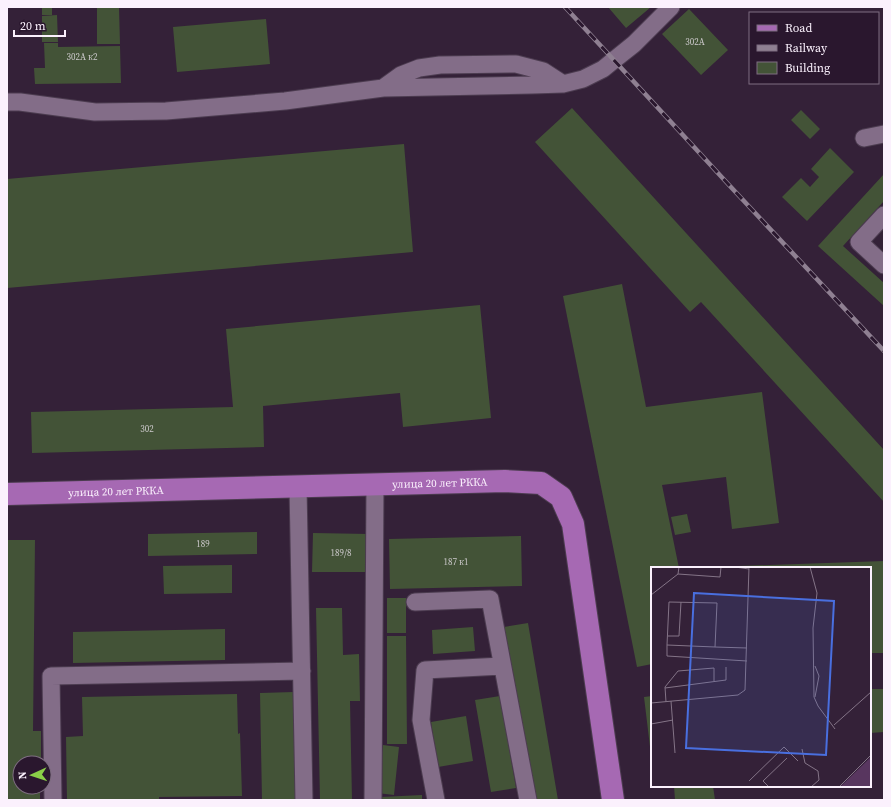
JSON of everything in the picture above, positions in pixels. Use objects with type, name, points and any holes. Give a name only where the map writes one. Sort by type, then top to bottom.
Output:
[{"type":"main road","name":"улица 20 лет РККА","points":[[7,494],[505,481],[541,483],[561,497],[573,524],[613,800]]},
{"type":"street","points":[[7,102],[20,102],[95,112],[166,111],[286,101],[383,88],[563,84],[583,79],[603,68],[634,44],[671,7]]},
{"type":"street","points":[[383,88],[401,75],[419,68],[440,64],[516,64],[543,71],[563,84]]},
{"type":"street","points":[[864,138],[884,134]]},
{"type":"street","points":[[884,215],[859,242],[884,265]]},
{"type":"street","points":[[373,800],[374,484]]},
{"type":"street","points":[[298,487],[304,800]]},
{"type":"street","points":[[415,602],[490,599],[528,800]]},
{"type":"street","points":[[436,800],[421,720],[425,670],[502,666]]},
{"type":"street","points":[[53,800],[51,676],[302,671]]},
{"type":"building","points":[[42,7],[52,7],[52,15],[42,15]]},
{"type":"building","points":[[97,7],[119,7],[120,44],[97,44]]},
{"type":"building","points":[[608,7],[651,7],[626,28]]},
{"type":"building","points":[[689,9],[728,50],[701,75],[662,34]]},
{"type":"building","points":[[57,15],[58,42],[42,42],[42,16]]},
{"type":"building","points":[[266,19],[270,64],[177,72],[173,27]]},
{"type":"building","points":[[44,43],[58,43],[58,47],[120,46],[121,83],[35,84],[34,68],[45,68]]},
{"type":"building","points":[[572,108],[884,450],[884,502],[701,302],[690,312],[535,142]]},
{"type":"building","points":[[801,110],[820,129],[810,139],[791,120]]},
{"type":"building","points":[[404,144],[413,252],[7,288],[7,179]]},
{"type":"building","points":[[830,148],[854,172],[807,221],[782,197],[801,178],[810,187],[819,177],[811,169]]},
{"type":"building","points":[[884,174],[884,201],[843,246],[884,283],[884,306],[818,246]]},
{"type":"building","points":[[622,284],[646,407],[762,392],[779,523],[732,529],[726,477],[662,485],[679,567],[651,567],[651,664],[637,667],[563,296]]},
{"type":"building","points":[[480,305],[491,418],[403,427],[400,393],[263,406],[264,447],[32,453],[31,412],[233,407],[226,329]]},
{"type":"building","points":[[687,514],[691,532],[675,535],[671,517]]},
{"type":"building","points":[[257,532],[257,554],[148,556],[148,534]]},
{"type":"building","points":[[313,533],[369,534],[368,572],[312,572]]},
{"type":"building","points":[[521,536],[522,586],[390,589],[389,539]]},
{"type":"building","points":[[7,540],[35,540],[33,731],[41,731],[41,755],[12,755],[12,795],[40,795],[40,800],[7,800]]},
{"type":"building","points":[[884,561],[884,653],[871,653],[871,567],[737,566]]},
{"type":"building","points":[[232,565],[232,593],[164,594],[163,566]]},
{"type":"building","points":[[387,598],[406,598],[406,633],[387,633]]},
{"type":"building","points":[[316,608],[342,608],[343,655],[359,654],[360,701],[350,701],[352,800],[320,800]]},
{"type":"building","points":[[528,623],[558,800],[533,800],[504,627]]},
{"type":"building","points":[[473,627],[475,651],[433,654],[432,630]]},
{"type":"building","points":[[225,629],[225,660],[73,663],[73,632]]},
{"type":"building","points":[[387,636],[406,636],[407,744],[387,744]]},
{"type":"building","points":[[871,689],[884,689],[884,732],[871,733]]},
{"type":"building","points":[[294,692],[296,800],[262,800],[260,693]]},
{"type":"building","points":[[237,694],[242,796],[159,797],[159,800],[67,800],[66,737],[83,736],[82,697]]},
{"type":"building","points":[[500,696],[516,788],[491,792],[475,700]]},
{"type":"building","points":[[651,696],[651,755],[644,697]]},
{"type":"building","points":[[466,716],[473,761],[438,767],[431,722]]},
{"type":"building","points":[[383,745],[399,747],[394,795],[377,793]]},
{"type":"building","points":[[674,787],[713,787],[715,800],[675,800]]},
{"type":"building","points":[[422,795],[422,800],[381,800],[381,797]]},
{"type":"railway","points":[[565,7],[884,351]]}]
